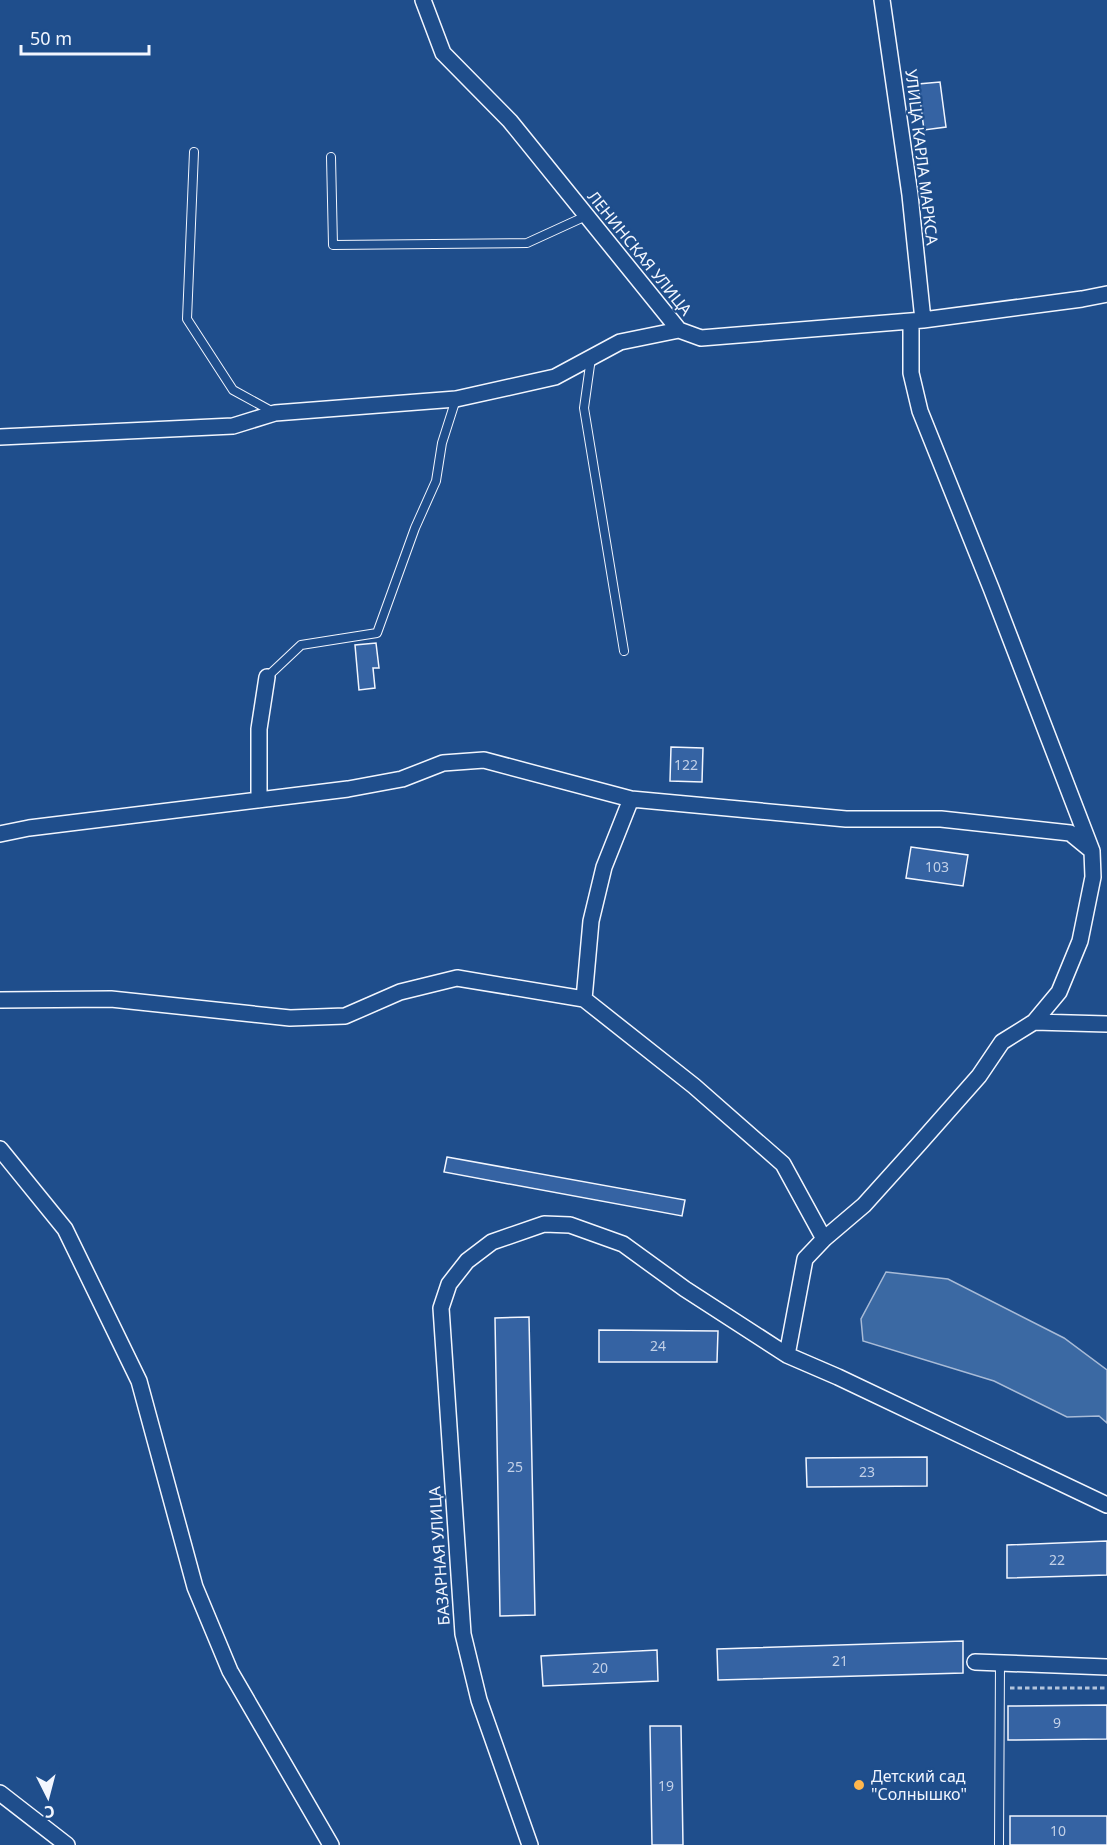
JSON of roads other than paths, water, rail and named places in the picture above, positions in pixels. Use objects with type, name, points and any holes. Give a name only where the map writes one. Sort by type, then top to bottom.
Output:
[{"type":"street","name":"ЛЕНИНСКАЯ УЛИЦА","points":[[423,0],[443,53],[510,121],[679,330],[701,338],[917,320],[1107,294]]},
{"type":"street","name":"УЛИЦА КАРЛА МАРКСА","points":[[882,0],[910,195],[917,320],[911,372],[920,411],[1092,851]]},
{"type":"street","points":[[0,437],[233,426],[275,413],[456,399],[555,377],[620,342],[679,330]]},
{"type":"street","points":[[259,800],[259,729],[267,677]]},
{"type":"street","points":[[0,834],[29,828],[348,789],[402,779],[443,763],[484,760],[631,799],[846,819],[941,819],[1070,832],[1092,851],[1093,877],[1080,941],[1059,992],[1034,1022],[1002,1042],[979,1076],[864,1205],[824,1239],[805,1259],[787,1355]]},
{"type":"street","points":[[584,999],[591,921],[604,867],[631,799]]},
{"type":"street","points":[[0,1000],[111,999],[290,1018],[345,1016],[400,992],[457,978],[584,999],[694,1086],[783,1164],[824,1239]]},
{"type":"street","points":[[1034,1022],[1107,1024]]},
{"type":"street","points":[[0,1149],[65,1229],[139,1381],[195,1587],[230,1671],[331,1845]]},
{"type":"street","name":"БАЗАРНАЯ УЛИЦА","points":[[530,1845],[480,1700],[463,1634],[441,1308],[449,1284],[467,1261],[492,1242],[544,1224],[570,1225],[623,1244],[686,1289],[787,1355],[1107,1505]]},
{"type":"street","points":[[975,1662],[1107,1667]]},
{"type":"street","points":[[0,1793],[67,1845]]},
{"type":"lane","points":[[194,152],[187,319],[233,390],[275,413]]},
{"type":"lane","points":[[331,157],[333,245],[527,243],[586,216]]},
{"type":"lane","points":[[591,358],[584,408],[624,651]]},
{"type":"lane","points":[[267,677],[301,645],[377,633],[415,528],[436,481],[441,443],[456,399]]},
{"type":"lane","points":[[999,1845],[1000,1663]]},
{"type":"water","points":[[886,1272],[948,1279],[1064,1338],[1107,1370],[1107,1423],[1099,1416],[1067,1417],[994,1381],[863,1341],[861,1319]]},
{"type":"place","name":"Детский сад \"Солнышко\"","points":[[859,1785]]}]
